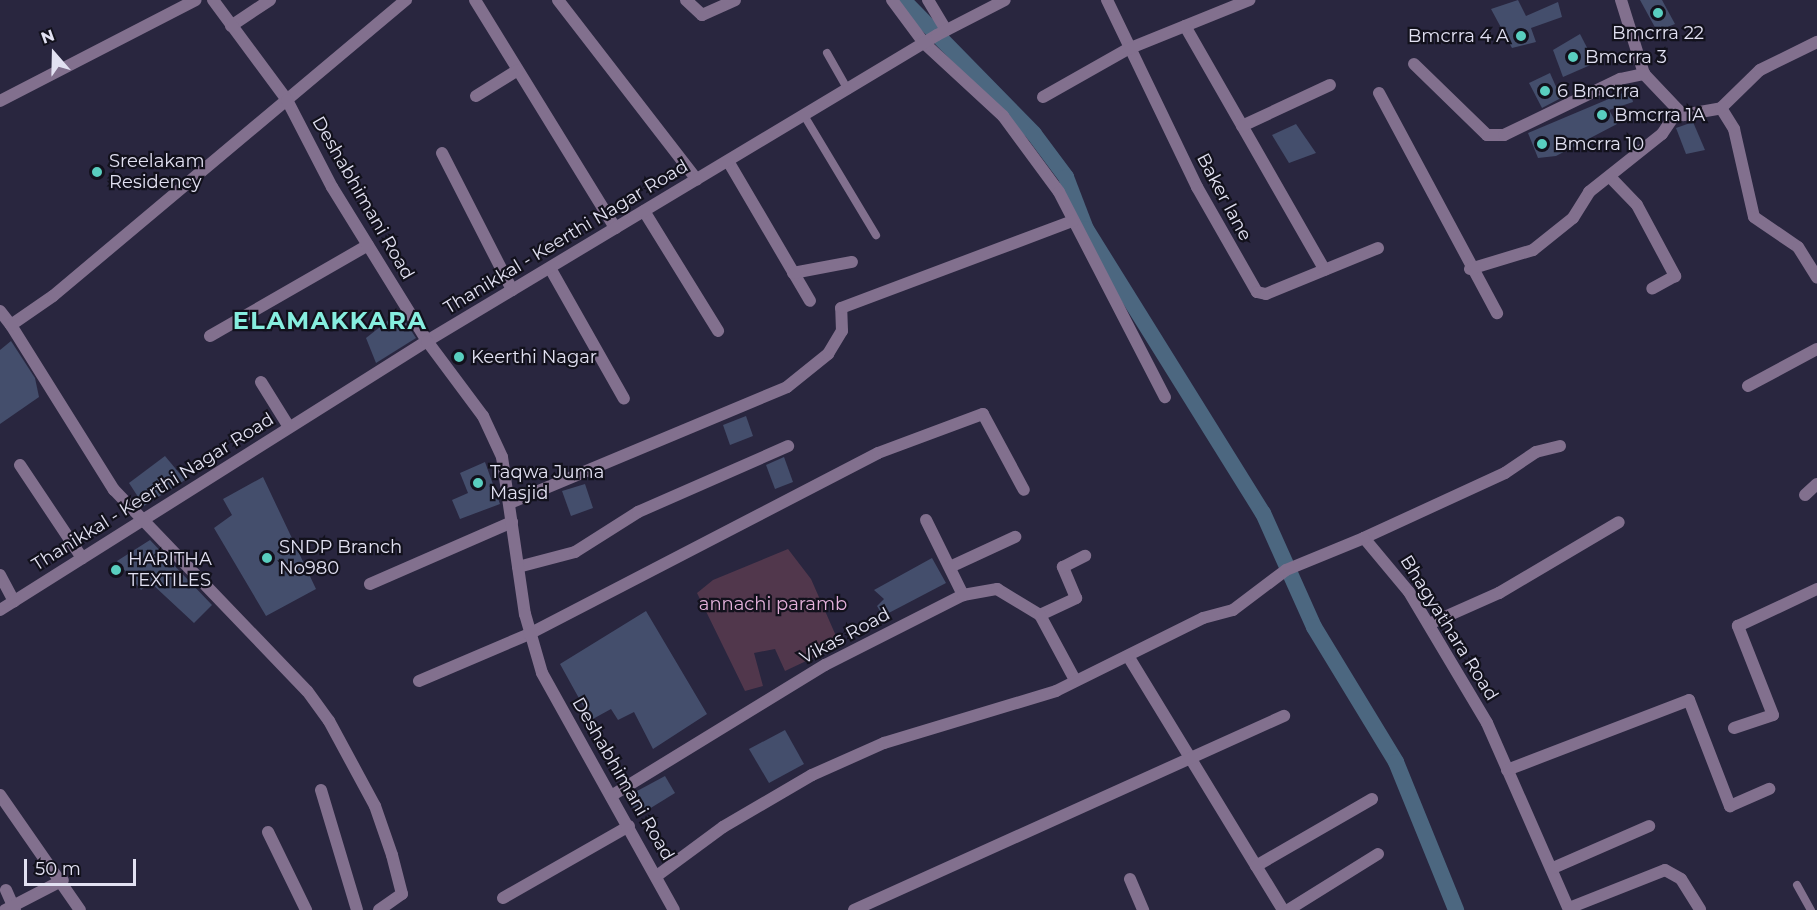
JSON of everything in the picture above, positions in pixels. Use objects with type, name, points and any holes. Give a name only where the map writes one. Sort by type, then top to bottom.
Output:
[{"type":"street","points":[[0,100],[196,0]]},
{"type":"street","name":"Deshabhimani Road","points":[[213,0],[287,100],[368,245],[427,341],[483,416],[502,457],[529,634],[542,673],[658,875],[674,910]]},
{"type":"street","points":[[231,26],[270,0]]},
{"type":"street","points":[[11,325],[53,296],[406,0]]},
{"type":"street","points":[[475,0],[615,228]]},
{"type":"street","points":[[558,0],[697,180]]},
{"type":"street","points":[[686,0],[702,15],[735,0]]},
{"type":"street","points":[[892,0],[924,43],[1003,116],[1073,221],[1165,397]]},
{"type":"street","points":[[928,0],[942,33]]},
{"type":"street","name":"Thanikkal - Keerthi Nagar Road","points":[[0,610],[427,341],[805,117],[924,43],[1005,0]]},
{"type":"street","name":"Baker lane","points":[[1107,0],[1128,49],[1251,286],[1266,294],[1378,248]]},
{"type":"street","points":[[1043,97],[1128,49],[1249,0]]},
{"type":"street","points":[[1621,0],[1644,74],[1683,115],[1720,108],[1760,70],[1817,42]]},
{"type":"street","points":[[1185,26],[1325,270]]},
{"type":"street","points":[[1414,64],[1487,135],[1504,135],[1620,79],[1644,74]]},
{"type":"street","points":[[476,96],[518,70]]},
{"type":"street","points":[[1242,126],[1330,85]]},
{"type":"street","points":[[1379,93],[1470,269],[1497,313]]},
{"type":"street","points":[[1720,108],[1734,129],[1754,217],[1812,260],[1817,278]]},
{"type":"street","points":[[1470,269],[1533,250],[1573,218],[1589,192],[1611,178],[1662,134],[1678,110]]},
{"type":"street","points":[[442,153],[512,290]]},
{"type":"street","points":[[728,161],[810,301]]},
{"type":"street","points":[[1611,178],[1637,205],[1675,276],[1652,289]]},
{"type":"street","points":[[644,211],[717,331]]},
{"type":"street","points":[[510,503],[787,387],[828,354],[842,331],[841,308],[1073,221]]},
{"type":"street","points":[[210,336],[368,245]]},
{"type":"street","points":[[793,273],[852,262]]},
{"type":"street","points":[[550,267],[624,399]]},
{"type":"street","points":[[0,311],[11,325],[103,474],[142,520],[307,691],[329,721],[375,806],[392,855],[402,894],[379,910]]},
{"type":"street","points":[[1748,386],[1817,349]]},
{"type":"street","points":[[261,381],[289,427]]},
{"type":"street","points":[[419,681],[529,634],[878,453],[983,414],[1024,490]]},
{"type":"street","points":[[518,567],[575,552],[638,512],[788,446]]},
{"type":"street","points":[[658,875],[723,827],[812,775],[884,743],[1010,707],[1075,680],[1203,618],[1240,607],[1286,570],[1364,538],[1505,473],[1536,452],[1560,446]]},
{"type":"street","points":[[20,465],[82,558]]},
{"type":"street","points":[[1805,495],[1817,484]]},
{"type":"street","points":[[926,520],[963,595]]},
{"type":"street","points":[[370,584],[512,522]]},
{"type":"street","points":[[1429,624],[1499,592],[1619,522]]},
{"type":"street","points":[[950,567],[1015,537]]},
{"type":"street","name":"Bhagyathara Road","points":[[1364,538],[1391,565],[1429,624],[1444,659],[1487,723],[1553,868],[1569,909]]},
{"type":"street","points":[[1075,680],[1040,615],[1076,598],[1063,567],[1084,556]]},
{"type":"street","points":[[0,574],[14,601]]},
{"type":"street","name":"Vikas Road","points":[[611,796],[825,665],[963,595],[997,589],[1040,615]]},
{"type":"street","points":[[1734,728],[1773,715],[1738,626],[1817,589]]},
{"type":"street","points":[[1128,656],[1283,910]]},
{"type":"street","points":[[1507,770],[1689,700],[1730,806],[1769,789]]},
{"type":"street","points":[[854,910],[1284,716]]},
{"type":"street","points":[[321,790],[357,910]]},
{"type":"street","points":[[0,795],[63,880],[80,910]]},
{"type":"street","points":[[1256,866],[1372,799]]},
{"type":"street","points":[[503,898],[629,826]]},
{"type":"street","points":[[1553,868],[1649,826]]},
{"type":"street","points":[[268,832],[306,910]]},
{"type":"street","points":[[1288,910],[1378,854]]},
{"type":"street","points":[[1569,909],[1647,878],[1674,871],[1700,910]]},
{"type":"street","points":[[1130,879],[1143,910]]},
{"type":"street","points":[[6,890],[11,909],[63,880]]},
{"type":"lane","points":[[827,53],[848,90]]},
{"type":"lane","points":[[805,117],[876,235]]},
{"type":"lane","points":[[1797,885],[1811,910]]},
{"type":"green space","name":"annachi paramb","points":[[788,549],[811,579],[840,645],[785,671],[775,649],[754,653],[763,686],[745,691],[697,593],[713,580]]},
{"type":"building","points":[[1518,0],[1526,16],[1558,2],[1562,17],[1531,28],[1536,42],[1512,48],[1491,9]]},
{"type":"building","name":"Bmcrra 22","points":[[1640,0],[1662,0],[1675,24],[1657,31]]},
{"type":"building","name":"Bmcrra 3","points":[[1580,34],[1595,63],[1563,77],[1553,50]]},
{"type":"building","name":"6 Bmcrra","points":[[1550,73],[1561,98],[1542,108],[1529,83]]},
{"type":"building","points":[[1630,90],[1633,102],[1609,110],[1617,124],[1556,156],[1538,158],[1528,133]]},
{"type":"building","points":[[1693,122],[1705,150],[1686,154],[1676,128]]},
{"type":"building","points":[[1296,124],[1316,153],[1289,163],[1272,135]]},
{"type":"building","points":[[399,312],[416,338],[376,363],[366,338]]},
{"type":"building","points":[[11,341],[35,378],[39,397],[0,424],[0,350]]},
{"type":"building","points":[[746,416],[753,436],[730,445],[723,425]]},
{"type":"building","points":[[165,456],[185,480],[144,506],[129,483]]},
{"type":"building","points":[[784,457],[793,482],[775,489],[766,465]]},
{"type":"building","name":"Taqwa Juma Masjid","points":[[485,462],[500,504],[460,519],[452,500],[468,493],[460,473]]},
{"type":"building","name":"SNDP Branch No980","points":[[263,477],[316,589],[266,616],[214,528],[232,515],[223,499]]},
{"type":"building","points":[[585,484],[593,508],[571,516],[562,491]]},
{"type":"building","points":[[150,540],[212,605],[194,623],[151,583],[141,590],[117,561]]},
{"type":"building","points":[[932,558],[946,583],[883,616],[877,606],[884,599],[874,590]]},
{"type":"building","points":[[646,611],[707,714],[653,749],[634,712],[618,720],[611,709],[591,720],[560,664]]},
{"type":"building","points":[[785,730],[804,764],[769,783],[749,749]]},
{"type":"building","points":[[665,776],[675,793],[641,814],[630,805],[626,797]]},
{"type":"waterway","points":[[903,0],[1034,134],[1066,177],[1086,229],[1263,513],[1314,627],[1396,762],[1456,910]]},
{"type":"place","name":"Bmcrra 22","points":[[1658,13]]},
{"type":"place","name":"Bmcrra 4 A","points":[[1521,36]]},
{"type":"place","name":"Bmcrra 3","points":[[1573,57]]},
{"type":"place","name":"6 Bmcrra","points":[[1545,91]]},
{"type":"place","name":"Bmcrra 1A","points":[[1602,115]]},
{"type":"place","name":"Bmcrra 10","points":[[1542,144]]},
{"type":"place","name":"Sreelakam Residency","points":[[97,172]]},
{"type":"place","name":"Keerthi Nagar","points":[[459,357]]},
{"type":"place","name":"Taqwa Juma Masjid","points":[[478,483]]},
{"type":"place","name":"SNDP Branch No980","points":[[267,558]]},
{"type":"place","name":"HARITHA TEXTILES","points":[[116,570]]},
{"type":"district","name":"ELAMAKKARA","points":[[330,321]]}]
